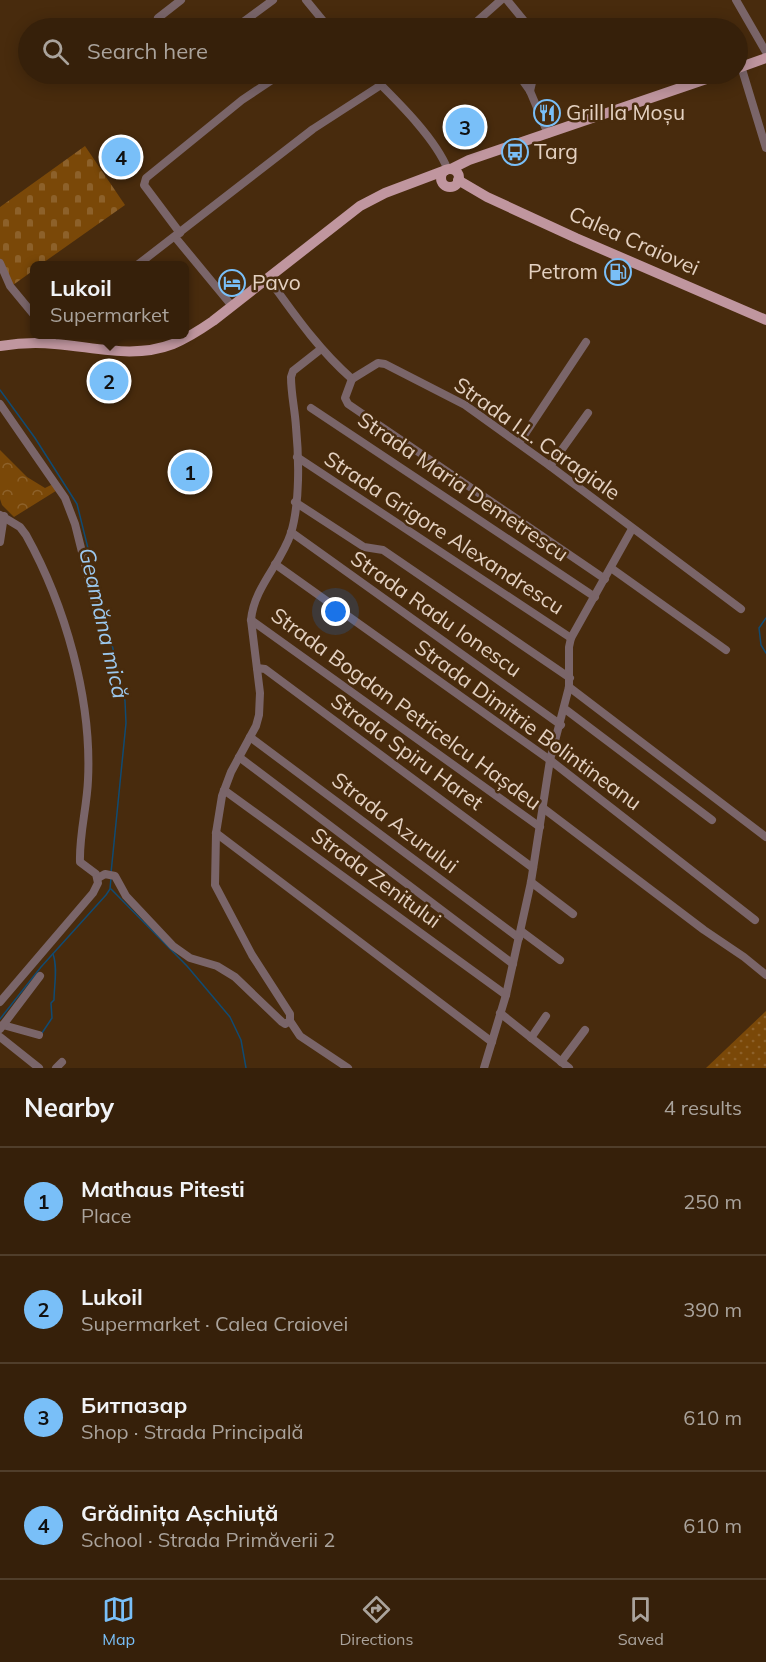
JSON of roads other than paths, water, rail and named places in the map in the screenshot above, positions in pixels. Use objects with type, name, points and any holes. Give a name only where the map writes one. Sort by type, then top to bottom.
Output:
[{"type":"main road","points":[[748,64],[766,58]]},
{"type":"main road","points":[[189,337],[197,333],[360,206],[385,193],[419,182],[451,177],[470,159],[692,84]]},
{"type":"main road","name":"Calea Craiovei","points":[[451,177],[487,197],[599,248],[766,320]]},
{"type":"main road","points":[[0,346],[52,339],[122,352],[159,348],[184,339]]},
{"type":"street","points":[[158,18],[180,0]]},
{"type":"street","points":[[249,18],[273,0]]},
{"type":"street","points":[[306,0],[321,18]]},
{"type":"street","points":[[479,18],[501,0]]},
{"type":"street","points":[[507,0],[522,18]]},
{"type":"street","points":[[736,0],[746,18]]},
{"type":"street","points":[[748,21],[766,52]]},
{"type":"street","points":[[232,306],[177,235],[144,185],[146,178],[242,100],[266,84]]},
{"type":"street","points":[[525,84],[548,134]]},
{"type":"street","points":[[530,91],[532,84]]},
{"type":"street","points":[[745,84],[766,148]]},
{"type":"street","points":[[143,261],[313,129],[381,85],[442,155],[451,177]]},
{"type":"street","points":[[0,263],[10,286],[30,310]]},
{"type":"street","points":[[268,278],[321,350],[352,379],[345,398],[348,404],[605,579]]},
{"type":"street","points":[[519,443],[586,342]]},
{"type":"street","points":[[321,350],[293,371],[291,377],[297,457],[291,532],[252,608],[251,620],[260,693],[259,715],[224,790],[216,833],[215,885],[252,955],[290,1014],[290,1021],[300,1036],[348,1068]]},
{"type":"street","name":"Strada I.L. Caragiale","points":[[352,379],[378,363],[392,367],[465,405],[741,609]]},
{"type":"street","points":[[0,404],[65,498],[75,524],[96,608]]},
{"type":"street","name":"Strada Maria Demetrescu","points":[[311,408],[595,597]]},
{"type":"street","points":[[550,466],[588,413]]},
{"type":"street","name":"Strada Grigore Alexandrescu","points":[[297,457],[571,638]]},
{"type":"street","points":[[295,502],[364,547],[383,550],[570,683],[766,837]]},
{"type":"street","points":[[0,542],[2,515],[20,527],[35,551],[61,608],[83,702],[88,757],[86,807],[80,861],[83,865],[105,876],[173,946],[190,958],[217,966],[251,992],[282,1022],[285,1024],[290,1021]]},
{"type":"street","points":[[484,1068],[506,995],[531,882],[550,760],[565,710],[570,683],[571,638],[632,529]]},
{"type":"street","name":"Strada Radu Ionescu","points":[[291,532],[561,725]]},
{"type":"street","name":"Strada Dimitrie Bolintineanu","points":[[275,564],[550,760],[755,920]]},
{"type":"street","points":[[611,568],[726,650]]},
{"type":"street","name":"Strada Bogdan Petricelcu Hașdeu","points":[[251,620],[540,827]]},
{"type":"street","name":"Strada Spiru Haret","points":[[257,668],[265,669],[533,868]]},
{"type":"street","points":[[565,710],[712,820]]},
{"type":"street","name":"Strada Azurului","points":[[250,737],[520,935],[560,960]]},
{"type":"street","points":[[239,757],[513,964]]},
{"type":"street","name":"Strada Zenitului","points":[[224,790],[506,995]]},
{"type":"street","points":[[543,808],[766,975]]},
{"type":"street","points":[[216,833],[492,1042]]},
{"type":"street","points":[[0,1002],[105,876]]},
{"type":"street","points":[[531,882],[573,914]]},
{"type":"street","points":[[39,1035],[2,1027],[40,976]]},
{"type":"street","points":[[500,1013],[568,1068]]},
{"type":"street","points":[[531,1038],[546,1016]]},
{"type":"street","points":[[561,1062],[585,1030]]},
{"type":"street","points":[[0,1037],[39,1068]]},
{"type":"waterway","name":"Geamăna mică","points":[[0,390],[35,438],[77,504],[120,677],[125,701],[126,723],[111,873]]},
{"type":"waterway","points":[[766,618],[759,628],[761,645],[766,653]]},
{"type":"waterway","name":"Geamăna mică","points":[[0,1019],[41,967],[106,895],[110,889],[111,878]]},
{"type":"waterway","points":[[111,889],[187,966],[230,1017],[241,1040],[246,1068]]},
{"type":"waterway","points":[[42,1033],[52,1018],[51,1003],[54,1000],[56,971],[53,954]]},
{"type":"place","name":"Grill la Moșu","points":[[547,113]]},
{"type":"place","name":"Битпазар","points":[[465,127]]},
{"type":"place","name":"Targ","points":[[515,152]]},
{"type":"place","name":"Grădinița Așchiuță","points":[[121,157]]},
{"type":"place","name":"Petrom","points":[[618,272]]},
{"type":"place","name":"Pavo","points":[[232,283]]},
{"type":"place","name":"Lukoil","points":[[109,381]]},
{"type":"place","name":"Mathaus Pitesti","points":[[190,472]]}]
